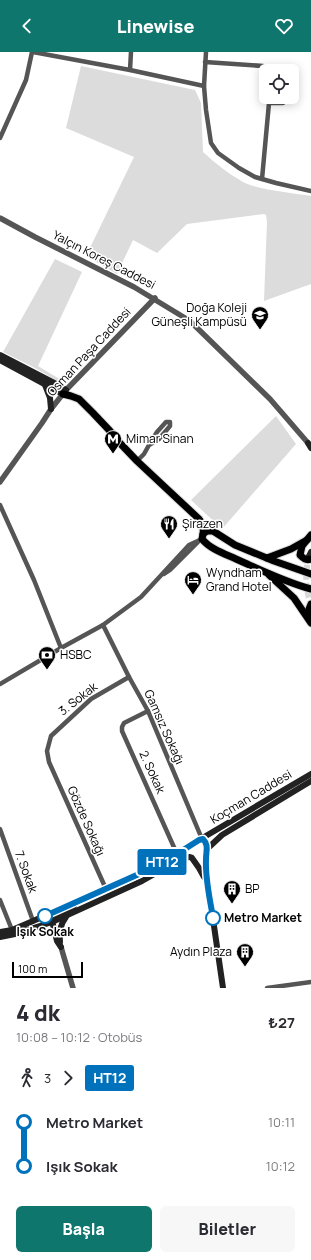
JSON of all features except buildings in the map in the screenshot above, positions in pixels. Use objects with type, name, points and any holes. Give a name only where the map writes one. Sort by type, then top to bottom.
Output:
[{"type":"main road","points":[[0,355],[60,386],[64,392]]},
{"type":"main road","points":[[0,360],[45,385],[79,399],[137,461],[199,519],[204,529],[201,538]]},
{"type":"main road","points":[[45,385],[50,398],[51,409]]},
{"type":"main road","points":[[201,538],[207,531],[213,531],[235,545],[311,574]]},
{"type":"main road","points":[[266,558],[291,549],[309,537]]},
{"type":"main road","points":[[309,537],[302,546],[300,555],[304,559],[308,560],[310,556]]},
{"type":"main road","points":[[201,538],[211,547],[268,574],[311,589]]},
{"type":"main road","points":[[268,574],[294,598],[311,623]]},
{"type":"main road","points":[[311,604],[309,609],[311,616]]},
{"type":"main road","name":"Koçman Caddesi","points":[[190,846],[311,774]]},
{"type":"main road","name":"Koçman Caddesi","points":[[0,937],[52,922],[142,881],[183,858],[199,854],[222,835],[311,781]]},
{"type":"main road","points":[[202,839],[205,840],[199,854],[203,874],[208,888]]},
{"type":"main road","points":[[190,846],[188,852],[199,854]]},
{"type":"main road","points":[[0,932],[12,930],[106,889],[190,846]]},
{"type":"main road","points":[[199,854],[206,871],[223,988]]},
{"type":"main road","points":[[61,947],[56,940],[52,922],[54,917],[70,909],[80,900]]},
{"type":"main road","points":[[61,947],[59,936],[60,926],[69,914]]},
{"type":"street","points":[[0,138],[26,80],[33,52],[130,70],[204,86]]},
{"type":"street","points":[[130,70],[131,52]]},
{"type":"street","points":[[206,52],[204,86],[211,143],[218,153],[255,177],[311,191]]},
{"type":"street","points":[[205,62],[259,66]]},
{"type":"street","points":[[262,179],[269,104]]},
{"type":"street","name":"Yalçın Koreş Caddesi","points":[[0,218],[155,298],[190,321],[270,399],[310,446]]},
{"type":"street","name":"Osman Paşa Caddesi","points":[[0,482],[64,392],[155,298]]},
{"type":"street","points":[[137,461],[144,454],[156,432],[166,422],[170,422],[170,426],[166,431],[149,445]]},
{"type":"street","points":[[0,506],[34,580],[61,648]]},
{"type":"street","points":[[0,684],[103,625],[142,597],[189,545],[201,538]]},
{"type":"street","name":"Gamsız Sokağı","points":[[103,625],[148,711],[202,839]]},
{"type":"street","name":"3. Sokak","points":[[48,762],[47,751],[51,736],[61,725],[91,699],[129,677]]},
{"type":"street","name":"2. Sokak","points":[[148,711],[124,723],[122,731],[177,854]]},
{"type":"street","name":"Gözde Sokağı","points":[[48,762],[106,889]]},
{"type":"street","name":"7. Sokak","points":[[0,829],[33,921]]},
{"type":"street","points":[[0,900],[12,930]]},
{"type":"street","points":[[61,947],[73,988]]},
{"type":"street","points":[[266,988],[311,982]]},
{"type":"shaded area","points":[[81,66],[195,90],[201,103],[203,152],[227,172],[249,185],[311,196],[311,284],[264,301],[267,222],[266,215],[264,214],[187,224],[157,253],[133,240],[117,274],[86,256],[134,157],[66,128]]},
{"type":"shaded area","points":[[55,259],[82,272],[38,366],[66,383],[64,385],[3,352]]},
{"type":"shaded area","points":[[276,416],[296,444],[222,529],[191,500]]},
{"type":"tunnel","points":[[309,556],[306,580],[311,604]]},
{"type":"bus line","name":"HT12","points":[[45,916],[139,874],[203,839],[205,840],[207,846],[206,871],[213,918]]},
{"type":"place","name":"Doğa Koleji Güneşli Kampüsü","points":[[260,330]]},
{"type":"place","name":"Mimar Sinan","points":[[113,454]]},
{"type":"place","name":"Şirazen","points":[[169,539]]},
{"type":"place","name":"Wyndham Grand Hotel","points":[[193,595]]},
{"type":"place","name":"HSBC","points":[[47,670]]},
{"type":"place","name":"BP","points":[[232,904]]},
{"type":"place","name":"Işık Sokak","points":[[45,916]]},
{"type":"place","name":"Metro Market","points":[[213,918]]},
{"type":"place","name":"Aydın Plaza","points":[[245,967]]}]
